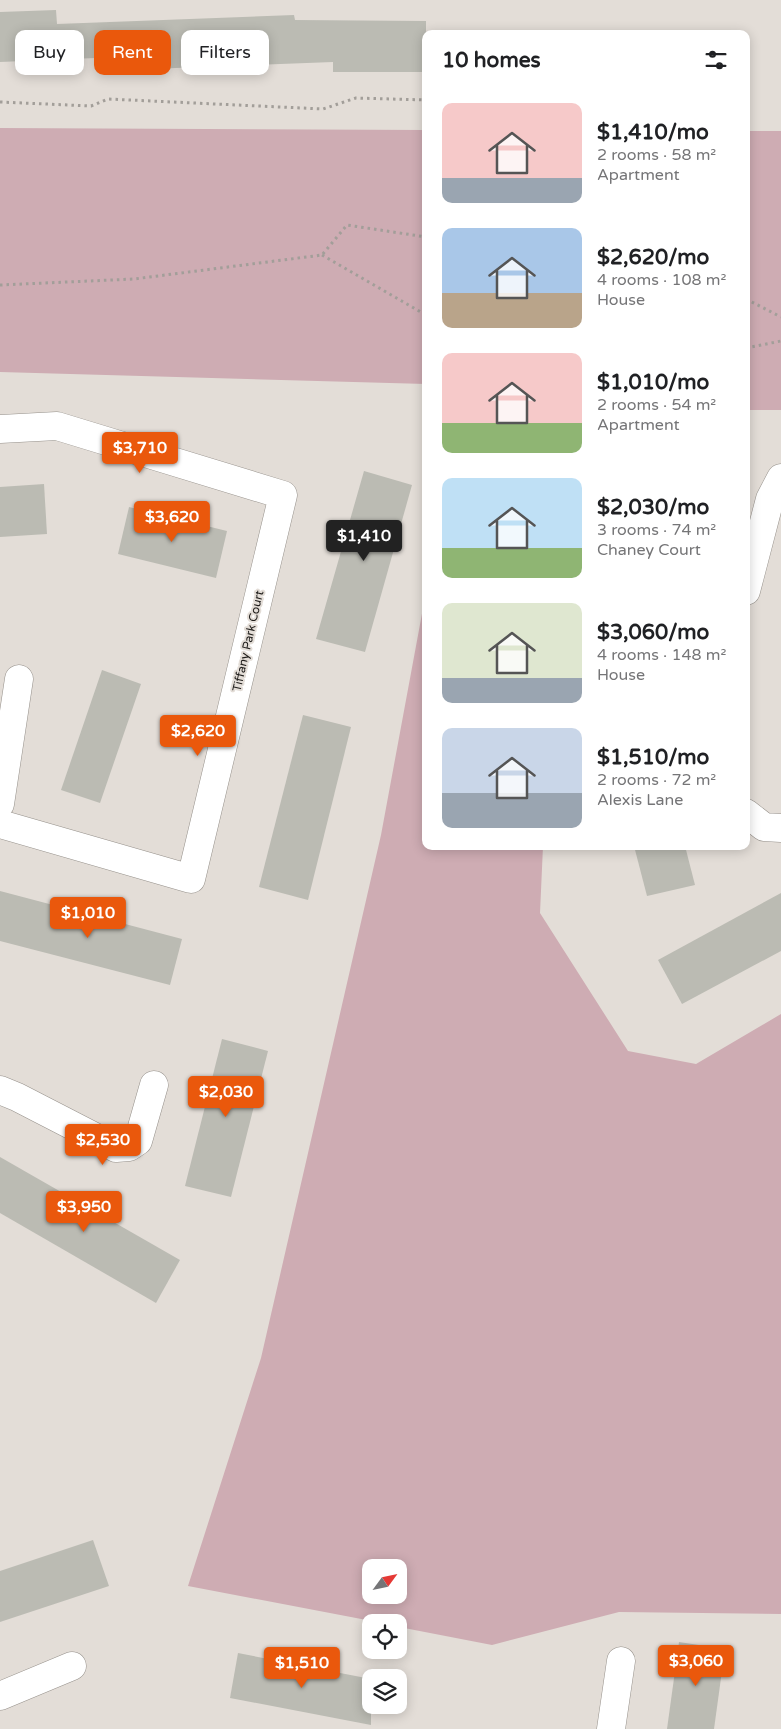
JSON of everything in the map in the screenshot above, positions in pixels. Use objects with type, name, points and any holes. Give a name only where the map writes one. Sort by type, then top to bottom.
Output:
[{"type":"street","name":"Tiffany Park Court","points":[[0,429],[57,426],[283,495],[191,879],[0,824]]},
{"type":"street","points":[[750,576],[770,499],[779,480]]},
{"type":"street","points":[[0,804],[19,679]]},
{"type":"street","points":[[750,816],[764,827],[781,828]]},
{"type":"street","points":[[0,1090],[18,1097],[116,1148],[129,1147],[138,1142],[154,1085]]},
{"type":"street","points":[[611,1729],[621,1661]]},
{"type":"street","points":[[0,1696],[72,1666]]},
{"type":"path","points":[[0,102],[91,106],[108,99],[323,109],[356,98],[422,100]]},
{"type":"path","points":[[322,255],[347,225],[422,236]]},
{"type":"path","points":[[0,285],[134,279],[322,255],[422,312]]},
{"type":"path","points":[[750,301],[781,317]]},
{"type":"path","points":[[750,347],[781,341]]},
{"type":"shaded area","points":[[0,128],[422,130],[422,384],[0,372]]},
{"type":"shaded area","points":[[750,131],[781,131],[781,410],[750,410]]},
{"type":"shaded area","points":[[422,614],[422,850],[543,850],[540,913],[628,1051],[696,1064],[781,1014],[781,1614],[619,1612],[492,1645],[407,1629],[407,1614],[362,1614],[362,1619],[188,1586],[261,1358],[381,835]]},
{"type":"building","points":[[56,10],[57,24],[294,15],[295,20],[426,21],[426,30],[422,30],[422,72],[333,72],[333,62],[269,64],[269,30],[181,30],[181,68],[171,68],[171,30],[94,30],[94,58],[84,58],[84,30],[15,30],[15,61],[0,62],[0,12]]},
{"type":"building","points":[[364,471],[412,485],[365,652],[316,639]]},
{"type":"building","points":[[44,484],[47,534],[0,537],[0,487]]},
{"type":"building","points":[[129,507],[227,531],[216,578],[118,554]]},
{"type":"building","points":[[102,670],[141,684],[100,803],[61,790]]},
{"type":"building","points":[[303,715],[351,727],[308,900],[259,887]]},
{"type":"building","points":[[635,850],[686,850],[695,885],[647,896]]},
{"type":"building","points":[[0,891],[182,939],[170,985],[0,941]]},
{"type":"building","points":[[781,893],[781,951],[682,1004],[658,960]]},
{"type":"building","points":[[222,1039],[268,1051],[231,1197],[185,1186]]},
{"type":"building","points":[[0,1157],[180,1260],[156,1303],[0,1213]]},
{"type":"building","points":[[93,1540],[109,1586],[0,1622],[0,1571]]},
{"type":"building","points":[[679,1642],[725,1649],[714,1729],[667,1729]]},
{"type":"building","points":[[238,1653],[362,1677],[362,1714],[371,1714],[371,1725],[230,1698]]}]
